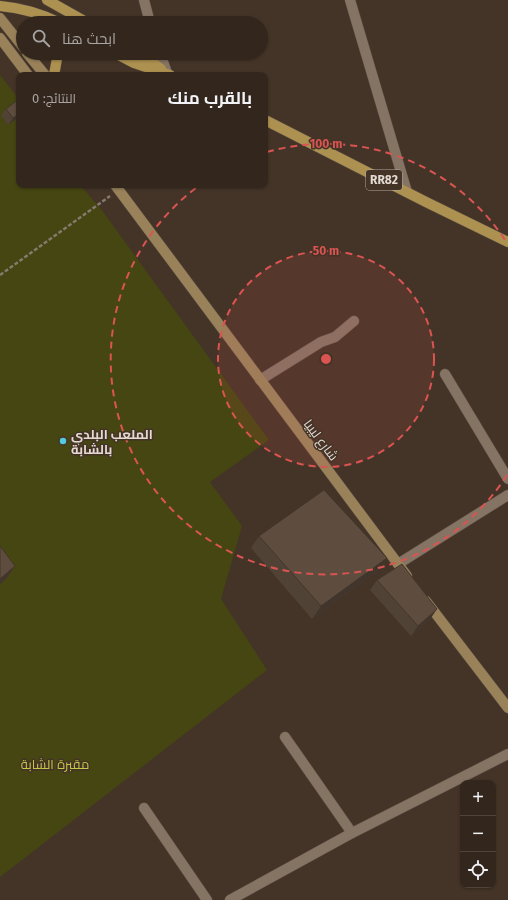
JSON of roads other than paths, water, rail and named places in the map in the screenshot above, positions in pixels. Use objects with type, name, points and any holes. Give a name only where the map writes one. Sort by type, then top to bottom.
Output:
[{"type":"main road","points":[[47,0],[69,16]]},
{"type":"main road","points":[[0,6],[34,12],[43,16]]},
{"type":"main road","points":[[0,18],[16,38]]},
{"type":"main road","points":[[0,38],[16,59]]},
{"type":"main road","points":[[17,60],[26,72]]},
{"type":"main road","points":[[33,60],[43,72]]},
{"type":"main road","points":[[55,72],[57,60]]},
{"type":"main road","points":[[129,60],[163,72]]},
{"type":"main road","points":[[150,60],[166,72]]},
{"type":"main road","name":"RR82","points":[[268,122],[407,192],[506,239]]},
{"type":"main road","name":"شارع ليبيا","points":[[117,188],[412,583]]},
{"type":"main road","points":[[422,596],[508,708]]},
{"type":"street","points":[[144,0],[148,16]]},
{"type":"street","points":[[350,0],[407,192]]},
{"type":"street","points":[[163,60],[168,72]]},
{"type":"street","points":[[260,380],[321,342],[335,337],[354,321]]},
{"type":"street","points":[[445,374],[508,479]]},
{"type":"street","points":[[398,564],[508,495]]},
{"type":"street","points":[[285,737],[352,833]]},
{"type":"street","points":[[230,900],[352,833],[508,754]]},
{"type":"street","points":[[144,808],[207,900]]},
{"type":"place","name":"الملعب البلدي بالشابة","points":[[63,441]]},
{"type":"park label","name":"مقبرة الشابة","points":[[55,764]]}]
